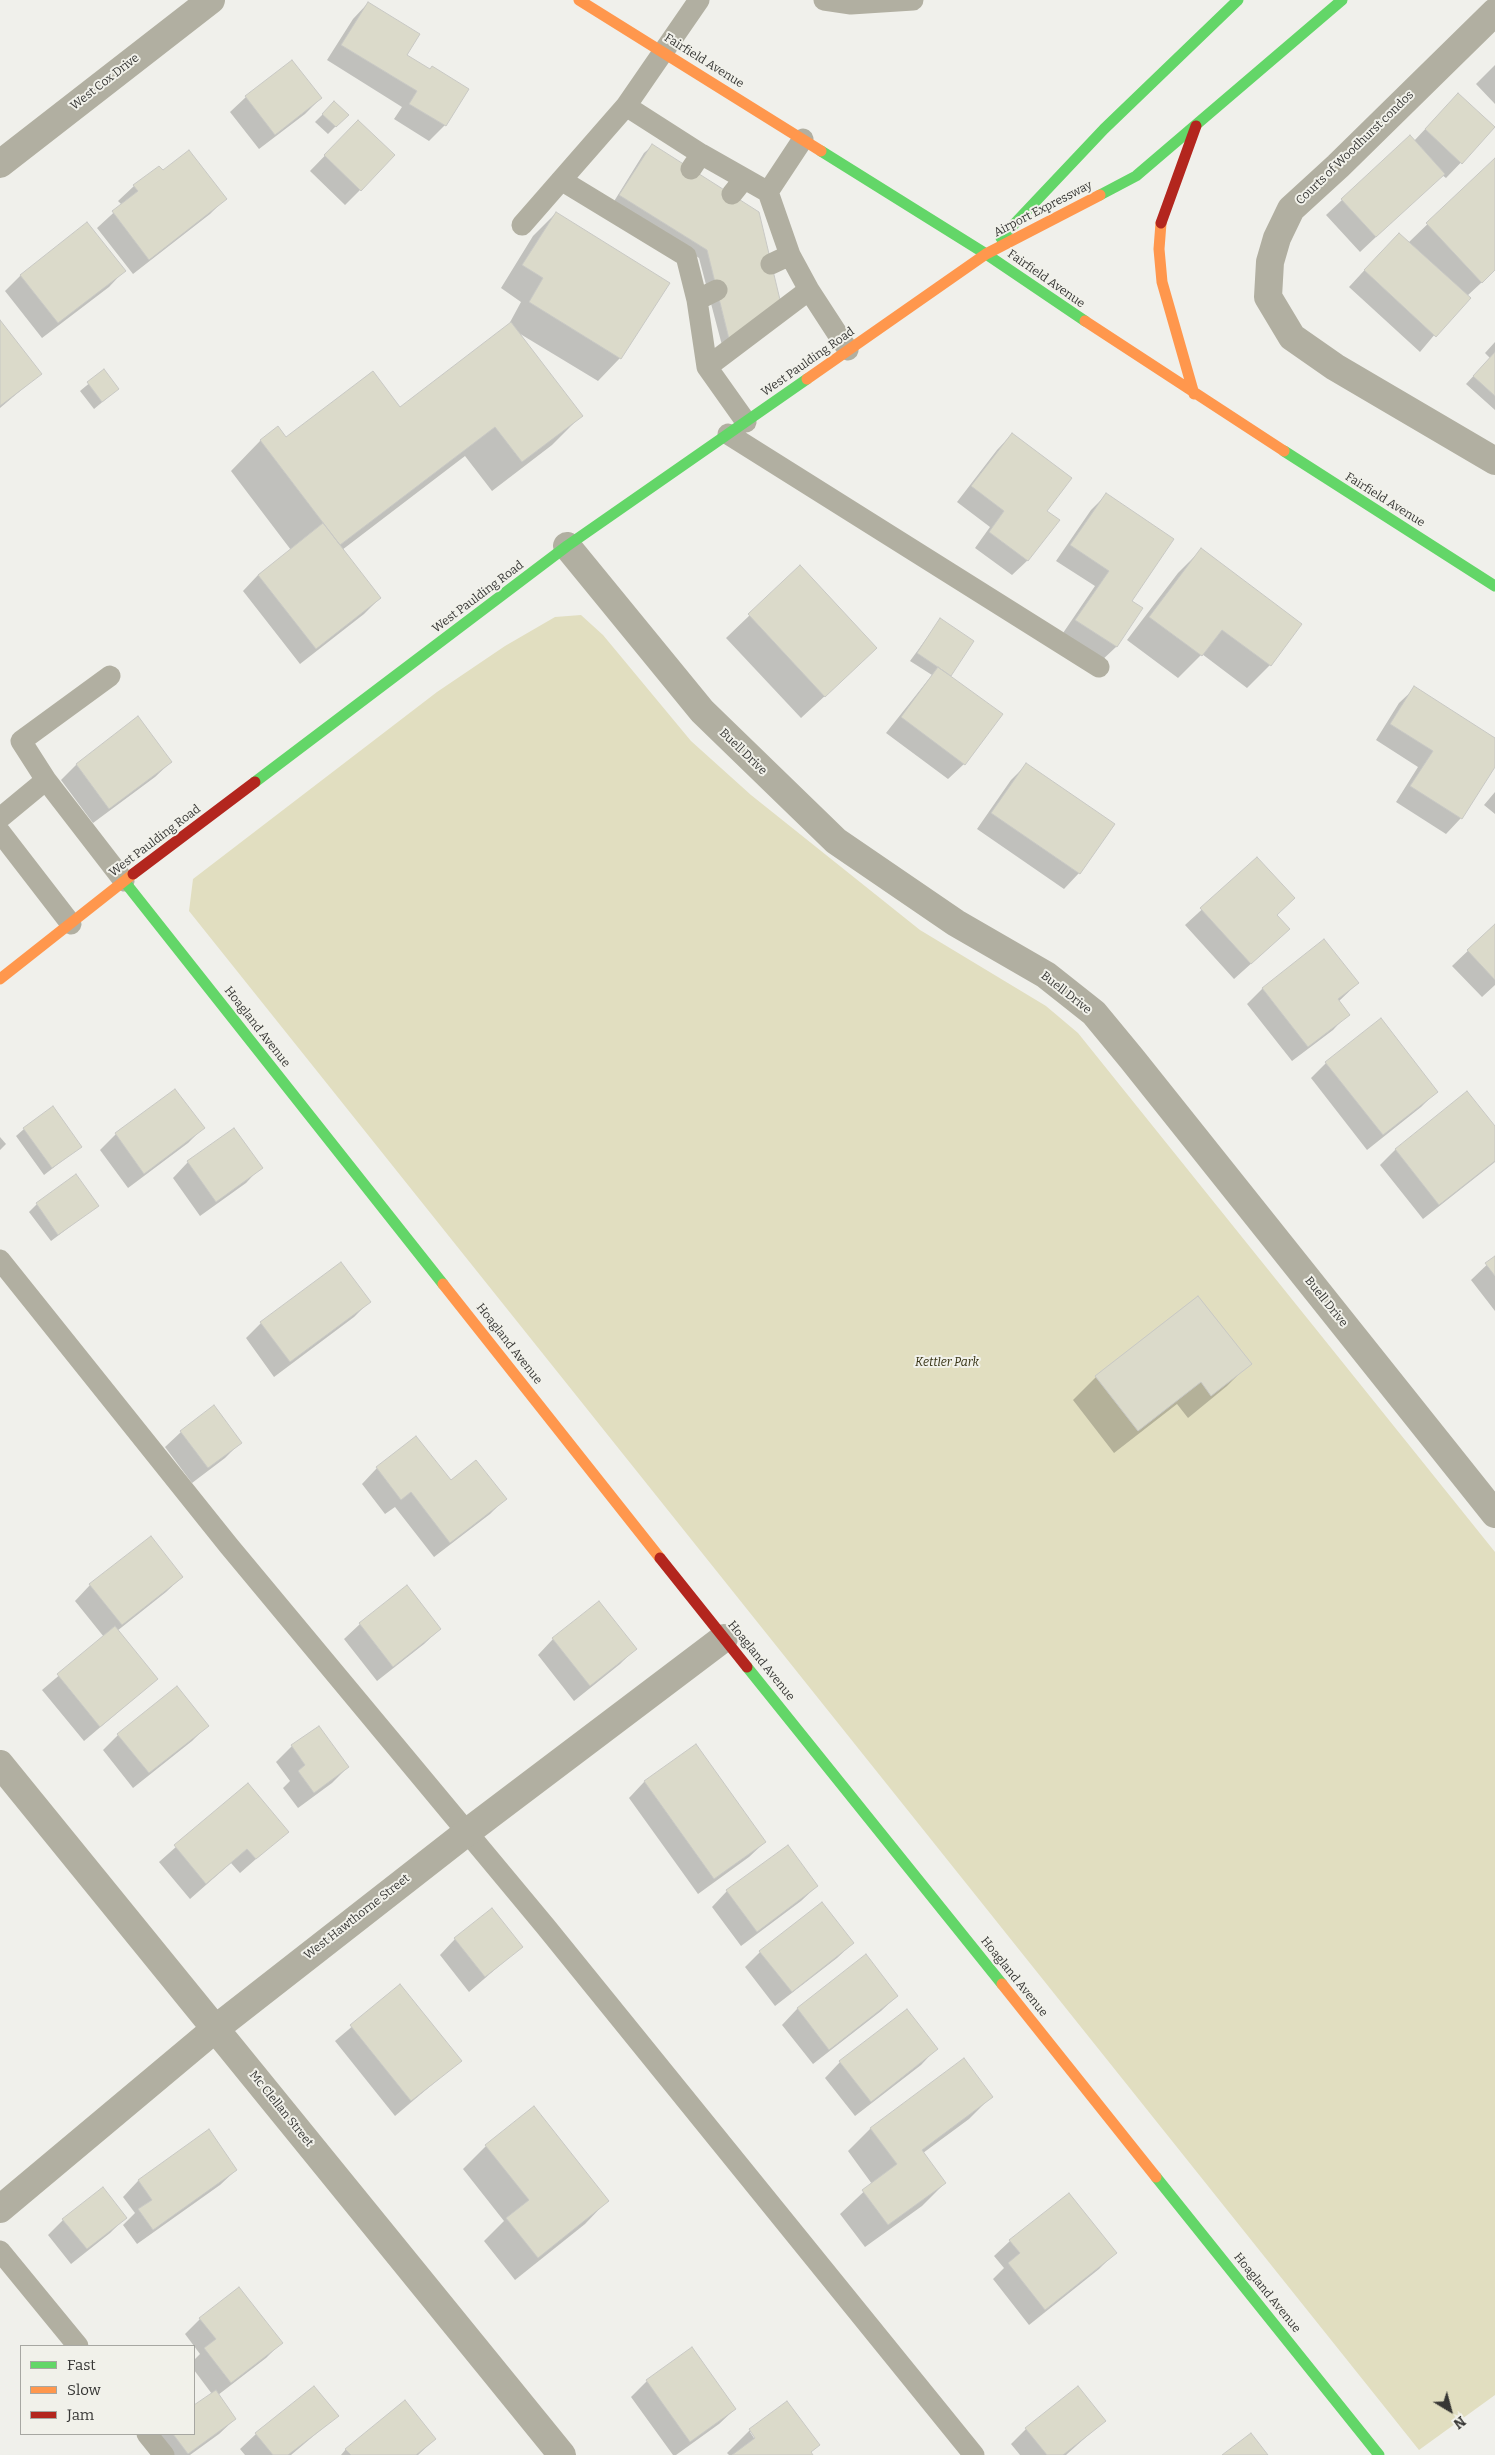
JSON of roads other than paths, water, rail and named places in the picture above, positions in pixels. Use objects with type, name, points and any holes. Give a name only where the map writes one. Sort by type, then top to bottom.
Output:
[{"type":"main road","name":"Fairfield Avenue","points":[[579,0],[986,254],[1194,394],[1495,586]]},
{"type":"main road","name":"Airport Expressway","points":[[986,254],[1104,129],[1238,0]]},
{"type":"main road","name":"Airport Expressway","points":[[986,254],[1136,176],[1342,0]]},
{"type":"main road","points":[[1194,394],[1162,282],[1159,249],[1162,218],[1196,126]]},
{"type":"main road","name":"West Paulding Road","points":[[0,980],[124,881],[567,546],[986,254]]},
{"type":"main road","name":"Hoagland Avenue","points":[[124,881],[724,1638],[1379,2455]]},
{"type":"street","name":"West Cox Drive","points":[[0,164],[210,0]]},
{"type":"street","name":"Courts of Woodhurst condos","points":[[1495,12],[1338,166],[1291,209],[1277,238],[1270,262],[1268,297],[1292,337],[1335,367],[1495,461]]},
{"type":"street","name":"Buell Drive","points":[[567,546],[702,711],[836,841],[956,923],[1046,975],[1094,1013],[1139,1066],[1495,1514]]},
{"type":"street","name":"West Hawthorne Street","points":[[0,2209],[215,2028],[466,1833],[724,1638]]},
{"type":"street","name":"Mc Clellan Street","points":[[0,1764],[562,2455]]},
{"type":"lane","points":[[522,225],[626,106],[662,51],[699,0]]},
{"type":"lane","points":[[824,0],[851,4],[913,0]]},
{"type":"lane","points":[[626,106],[696,161],[738,187],[768,192]]},
{"type":"lane","points":[[768,192],[803,139]]},
{"type":"lane","points":[[561,180],[653,226],[691,250],[707,367],[746,422]]},
{"type":"lane","points":[[768,192],[790,255],[809,290],[848,350]]},
{"type":"lane","points":[[771,264],[790,255]]},
{"type":"lane","points":[[697,300],[717,290]]},
{"type":"lane","points":[[707,367],[809,290]]},
{"type":"lane","points":[[728,434],[1099,667]]},
{"type":"lane","points":[[110,676],[21,741],[46,780],[124,881]]},
{"type":"lane","points":[[0,818],[46,780]]},
{"type":"lane","points":[[0,832],[71,924]]},
{"type":"lane","points":[[0,1260],[230,1546],[360,1701],[466,1833],[546,1927],[974,2455]]},
{"type":"lane","points":[[0,2251],[77,2345]]},
{"type":"lane","points":[[148,2435],[164,2455]]},
{"type":"park label","name":"Kettler Park","points":[[947,1363]]}]
